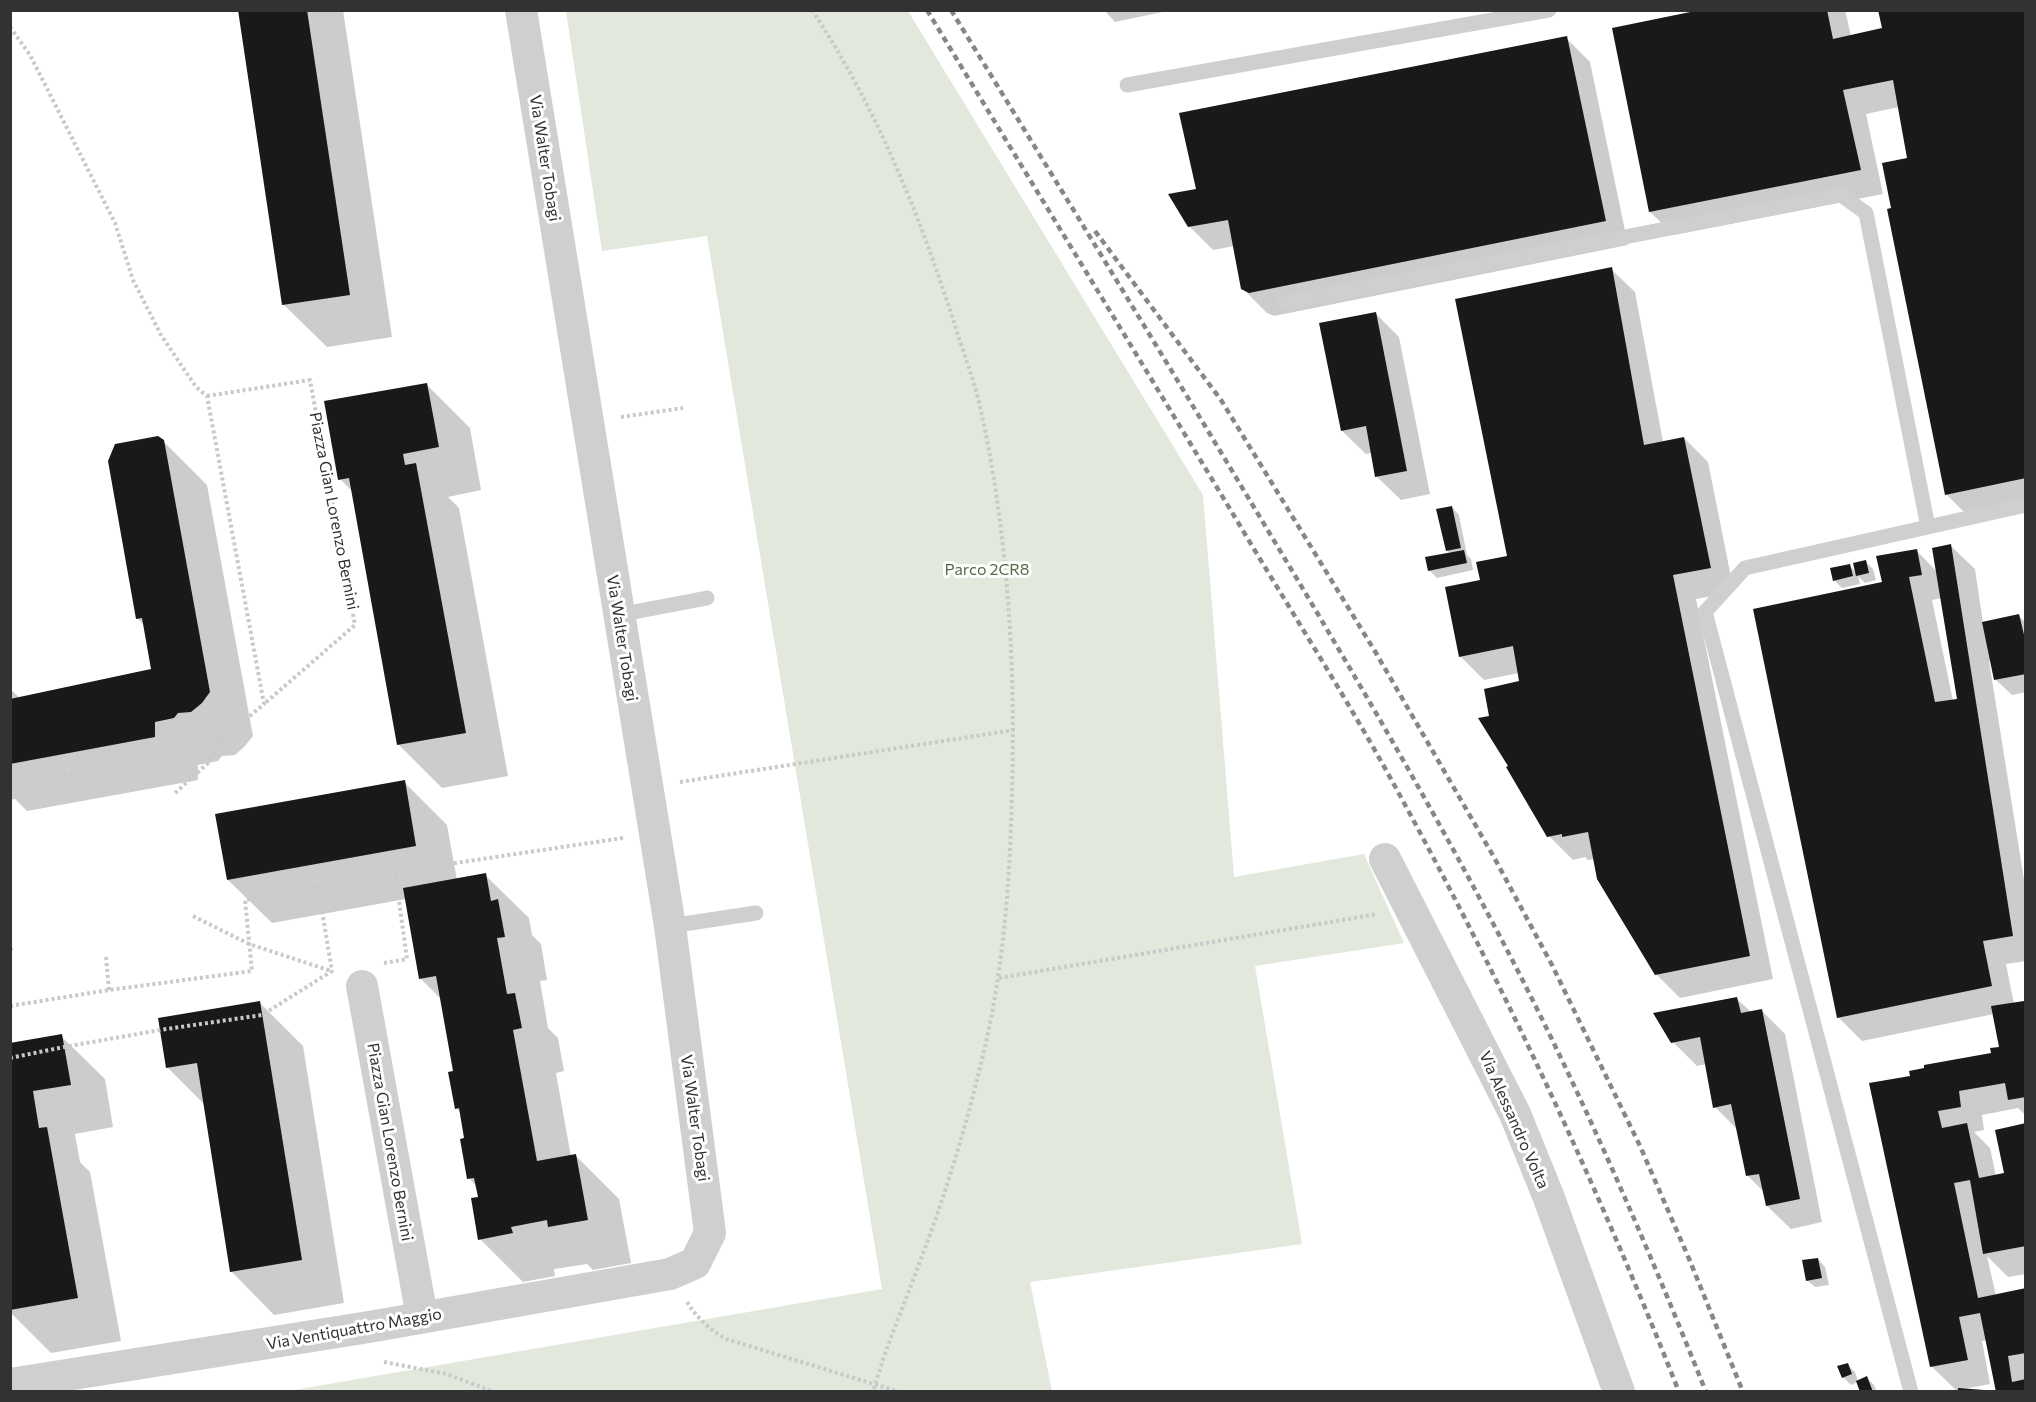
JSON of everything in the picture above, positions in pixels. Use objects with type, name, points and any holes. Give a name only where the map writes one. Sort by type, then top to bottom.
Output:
[{"type":"street","name":"Via Walter Tobagi","points":[[521,10],[670,926],[710,1233],[683,1269]]},
{"type":"street","name":"Via Alessandro Volta","points":[[1385,859],[1515,1114],[1549,1198],[1619,1392]]},
{"type":"street","name":"Piazza Gian Lorenzo Bernini","points":[[361,977],[422,1317]]},
{"type":"street","name":"Via Ventiquattro Maggio","points":[[10,1384],[422,1317],[683,1269]]},
{"type":"lane","points":[[1126,85],[1549,10]]},
{"type":"lane","points":[[1284,303],[1841,195],[1866,213],[1928,527]]},
{"type":"lane","points":[[1911,1392],[1705,612],[1745,568],[2025,505]]},
{"type":"lane","points":[[618,615],[707,598]]},
{"type":"lane","points":[[670,926],[756,913]]},
{"type":"path","points":[[812,10],[838,50],[894,158],[941,282],[978,400],[997,500],[1008,611],[1014,730],[1010,871],[999,978],[984,1053],[961,1143],[873,1392]]},
{"type":"path","points":[[10,27],[30,55],[116,223],[133,280],[161,335],[196,387],[207,396],[264,704]]},
{"type":"path","name":"Piazza Gian Lorenzo Bernini","points":[[173,795],[208,763],[222,740],[355,625],[310,380],[207,396]]},
{"type":"path","points":[[588,422],[683,408]]},
{"type":"path","points":[[647,787],[1014,730]]},
{"type":"path","name":"Piazza Gian Lorenzo Bernini","points":[[10,784],[72,773],[222,740]]},
{"type":"path","points":[[72,773],[73,790]]},
{"type":"path","points":[[10,1006],[252,971],[245,900],[394,872],[654,833]]},
{"type":"path","points":[[193,916],[249,944],[332,971],[361,977],[408,959],[394,872]]},
{"type":"path","points":[[318,887],[332,971]]},
{"type":"path","points":[[999,978],[1410,908]]},
{"type":"path","points":[[106,957],[109,990]]},
{"type":"path","points":[[10,1058],[117,1037],[262,1015],[332,971]]},
{"type":"path","points":[[683,1269],[694,1313],[712,1331],[726,1339],[900,1392]]},
{"type":"path","points":[[384,1362],[447,1374],[494,1392]]},
{"type":"green space","name":"Parco 2CR8","points":[[566,11],[908,11],[1203,495],[1234,877],[1364,854],[1404,943],[1255,966],[1302,1244],[1030,1282],[1052,1391],[288,1391],[882,1289],[707,236],[602,251]]},
{"type":"building","points":[[238,10],[307,10],[350,295],[282,305]]},
{"type":"building","points":[[1700,10],[1827,10],[1833,39],[1882,28],[1878,10],[2026,10],[2026,478],[1945,495],[1887,209],[1891,208],[1882,163],[1907,158],[1893,80],[1843,90],[1861,170],[1649,212],[1612,28]]},
{"type":"building","points":[[1567,36],[1606,221],[1249,293],[1241,289],[1228,220],[1188,227],[1168,194],[1196,189],[1179,113]]},
{"type":"building","points":[[1612,267],[1644,445],[1684,437],[1711,568],[1673,575],[1750,956],[1655,975],[1597,879],[1588,832],[1562,837],[1562,834],[1547,837],[1506,767],[1508,766],[1478,718],[1489,716],[1484,689],[1519,681],[1513,646],[1459,657],[1445,587],[1480,580],[1476,562],[1507,556],[1455,299]]},
{"type":"building","points":[[1376,312],[1407,471],[1375,477],[1366,426],[1341,431],[1319,323]]},
{"type":"building","points":[[427,383],[439,447],[403,454],[405,465],[416,463],[466,733],[397,745],[349,478],[338,480],[324,401]]},
{"type":"building","points":[[158,436],[164,440],[210,692],[191,712],[178,713],[174,718],[155,722],[155,737],[10,764],[10,699],[151,669],[142,618],[136,619],[108,461],[115,444]]},
{"type":"building","points":[[1452,506],[1461,548],[1446,551],[1436,509]]},
{"type":"building","points":[[1951,544],[2013,936],[1983,941],[1992,986],[1837,1018],[1753,609],[1882,582],[1876,556],[1917,549],[1922,575],[1909,577],[1935,702],[1957,699],[1932,548]]},
{"type":"building","points":[[1464,550],[1467,563],[1428,571],[1425,557]]},
{"type":"building","points":[[1866,560],[1869,573],[1856,576],[1853,563]]},
{"type":"building","points":[[1850,564],[1853,576],[1833,581],[1830,568]]},
{"type":"building","points":[[2019,614],[2026,643],[2026,674],[1994,680],[1982,622]]},
{"type":"building","points":[[405,780],[416,846],[227,880],[215,814]]},
{"type":"building","points":[[486,873],[491,901],[498,899],[505,937],[497,938],[507,994],[515,993],[522,1028],[513,1030],[537,1161],[576,1154],[588,1220],[548,1227],[547,1220],[511,1227],[513,1233],[478,1240],[471,1198],[478,1197],[474,1178],[467,1179],[460,1139],[464,1138],[459,1108],[455,1109],[448,1072],[453,1071],[436,976],[419,979],[403,888]]},
{"type":"building","points":[[1737,997],[1741,1013],[1762,1009],[1800,1199],[1766,1206],[1759,1174],[1746,1176],[1731,1104],[1713,1108],[1700,1037],[1671,1043],[1653,1013]]},
{"type":"building","points":[[260,1001],[302,1260],[230,1272],[197,1063],[166,1068],[158,1018]]},
{"type":"building","points":[[2024,1001],[2026,1097],[2008,1100],[2005,1083],[1959,1091],[1961,1107],[1938,1111],[1942,1128],[1967,1123],[1979,1178],[2004,1173],[1995,1130],[2026,1123],[2026,1246],[1983,1254],[1970,1180],[1954,1183],[1978,1298],[2026,1288],[2026,1353],[2008,1356],[2012,1382],[2026,1379],[2026,1392],[1996,1392],[1980,1313],[1959,1317],[1968,1360],[1930,1367],[1869,1083],[1910,1076],[1909,1071],[1924,1068],[1924,1065],[1991,1053],[1990,1048],[1999,1047],[1991,1006]]},
{"type":"building","points":[[62,1034],[71,1085],[33,1091],[39,1128],[47,1127],[78,1298],[10,1310],[10,1043]]},
{"type":"building","points":[[1818,1258],[1822,1278],[1806,1281],[1802,1260]]},
{"type":"building","points":[[1848,1363],[1852,1374],[1842,1378],[1837,1366]]},
{"type":"building","points":[[1867,1376],[1873,1392],[1860,1392],[1856,1381]]},
{"type":"building","points":[[1958,1388],[1984,1390],[1984,1392],[1958,1392]]},
{"type":"railway","points":[[927,10],[1320,657],[1397,790],[1475,938],[1547,1086],[1648,1314],[1679,1392]]},
{"type":"railway","points":[[951,10],[1287,563],[1458,858],[1572,1080],[1641,1235],[1706,1392]]},
{"type":"railway","points":[[1095,231],[1221,400],[1376,653],[1495,859],[1552,965],[1640,1146],[1743,1392]]}]
